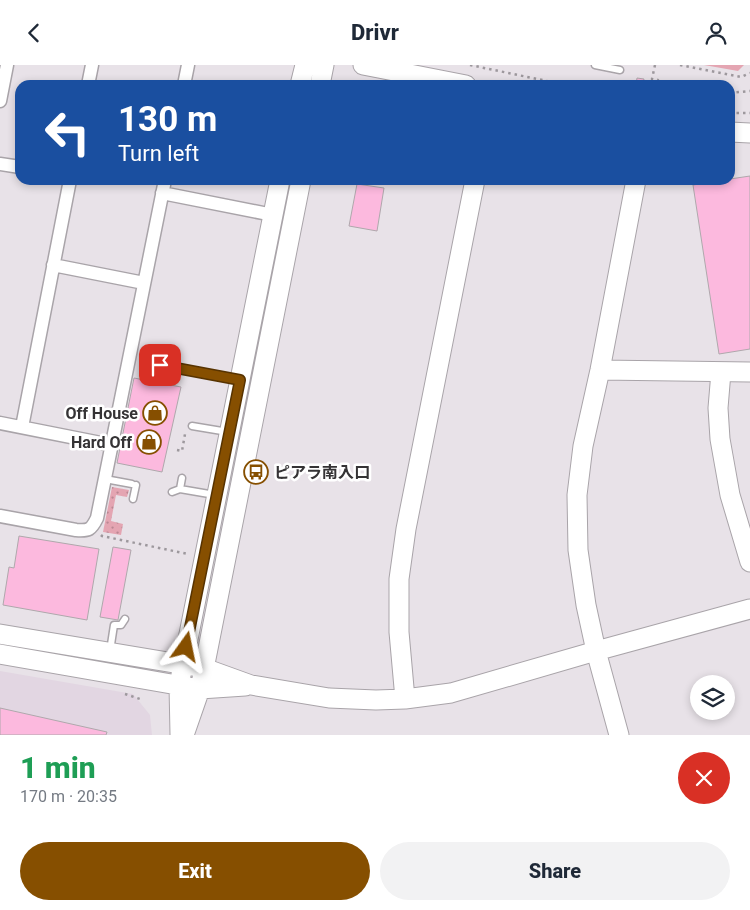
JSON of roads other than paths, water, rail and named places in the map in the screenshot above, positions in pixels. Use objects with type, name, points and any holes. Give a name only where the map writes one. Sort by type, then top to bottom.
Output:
[{"type":"street","points":[[89,80],[92,65]]},
{"type":"street","points":[[185,80],[188,65]]},
{"type":"street","points":[[301,80],[305,65]]},
{"type":"street","points":[[321,80],[324,65]]},
{"type":"street","points":[[363,65],[419,73],[446,80]]},
{"type":"street","points":[[0,101],[4,71]]},
{"type":"street","points":[[735,132],[750,133]]},
{"type":"street","points":[[0,164],[15,166]]},
{"type":"street","points":[[22,427],[69,185]]},
{"type":"street","points":[[0,516],[76,530],[86,530],[93,527],[97,518],[164,185]]},
{"type":"street","points":[[182,735],[179,686],[279,185]]},
{"type":"street","points":[[182,735],[200,689],[300,185]]},
{"type":"street","points":[[405,699],[399,632],[402,563],[408,519],[475,185]]},
{"type":"street","points":[[619,735],[596,651],[586,605],[578,550],[577,495],[583,446],[600,370],[635,185]]},
{"type":"street","points":[[162,193],[273,215]]},
{"type":"street","points":[[53,265],[144,283]]},
{"type":"street","points":[[600,370],[750,372]]},
{"type":"street","points":[[721,372],[718,408],[720,439],[730,495],[750,562]]},
{"type":"street","points":[[0,423],[111,445]]},
{"type":"street","points":[[0,634],[204,668],[251,685],[329,698],[376,700],[405,699],[451,693],[750,609]]},
{"type":"street","points":[[0,654],[200,689],[251,685]]},
{"type":"lane","points":[[594,65],[620,70]]},
{"type":"lane","points":[[160,365],[240,380]]},
{"type":"lane","points":[[192,426],[230,433]]},
{"type":"lane","points":[[180,489],[182,478]]},
{"type":"lane","points":[[105,479],[134,485],[133,499]]},
{"type":"lane","points":[[172,492],[180,489],[217,496]]},
{"type":"lane","points":[[110,652],[114,625],[121,625],[125,619]]},
{"type":"place","name":"Off House","points":[[155,413]]},
{"type":"place","name":"Hard Off","points":[[149,442]]},
{"type":"place","name":"ピアラ南入口","points":[[256,472]]}]
